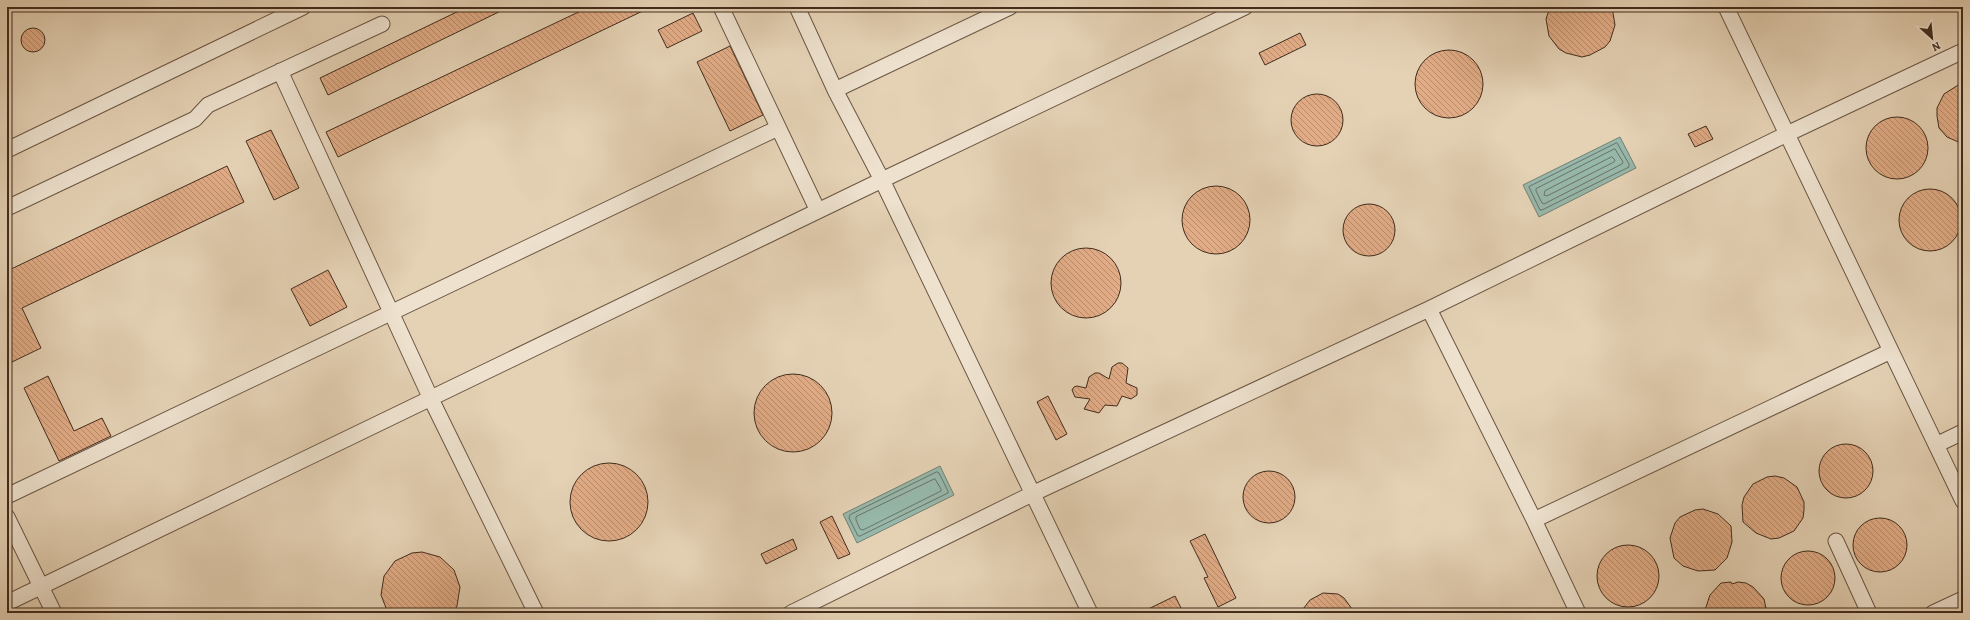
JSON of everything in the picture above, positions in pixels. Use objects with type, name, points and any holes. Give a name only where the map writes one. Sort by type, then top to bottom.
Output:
[{"type":"lane","points":[[7,150],[303,7]]},
{"type":"lane","points":[[721,7],[818,211]]},
{"type":"lane","points":[[797,7],[835,90],[882,180],[1090,613]]},
{"type":"lane","points":[[835,90],[1010,7]]},
{"type":"lane","points":[[7,603],[882,180],[1245,7]]},
{"type":"lane","points":[[1726,7],[1963,501]]},
{"type":"lane","points":[[7,208],[195,119],[208,105],[382,24]]},
{"type":"lane","points":[[791,613],[1032,494],[1429,309],[1787,134],[1963,51]]},
{"type":"lane","points":[[280,71],[431,399],[536,613]]},
{"type":"lane","points":[[7,496],[778,128]]},
{"type":"lane","points":[[1429,309],[1534,520],[1578,613]]},
{"type":"lane","points":[[1534,520],[1891,350]]},
{"type":"lane","points":[[1936,445],[1963,432]]},
{"type":"lane","points":[[7,517],[54,613]]},
{"type":"lane","points":[[1836,541],[1869,613]]},
{"type":"lane","points":[[1934,613],[1963,599]]},
{"type":"water","points":[[1620,137],[1636,168],[1539,217],[1523,185]]},
{"type":"water","points":[[940,466],[954,495],[857,543],[843,514]]},
{"type":"building","points":[[467,7],[509,7],[328,95],[320,78]]},
{"type":"building","points":[[589,7],[651,7],[338,157],[326,132]]},
{"type":"building","points":[[1550,7],[1612,7],[1615,25],[1610,41],[1605,47],[1590,55],[1582,57],[1566,53],[1559,49],[1549,36],[1546,19]]},
{"type":"building","points":[[693,13],[702,31],[667,48],[658,30]]},
{"type":"building","points":[[33,28],[38,29],[44,35],[44,45],[38,51],[33,52],[28,51],[22,45],[21,40],[22,35],[28,29]]},
{"type":"building","points":[[1300,33],[1306,45],[1265,65],[1259,53]]},
{"type":"building","points":[[730,46],[763,115],[730,131],[697,62]]},
{"type":"building","points":[[1442,50],[1456,50],[1468,55],[1478,65],[1483,77],[1483,91],[1478,103],[1468,113],[1456,118],[1442,118],[1430,113],[1420,103],[1415,91],[1415,77],[1420,65],[1430,55]]},
{"type":"building","points":[[1963,82],[1963,144],[1947,137],[1939,128],[1937,108],[1944,94]]},
{"type":"building","points":[[1317,94],[1327,96],[1335,102],[1341,110],[1343,120],[1341,130],[1335,138],[1327,144],[1317,146],[1307,144],[1299,138],[1293,130],[1291,120],[1293,110],[1299,102],[1307,96]]},
{"type":"building","points":[[1897,117],[1914,122],[1919,126],[1923,131],[1928,148],[1923,165],[1919,170],[1914,174],[1897,179],[1880,174],[1875,170],[1871,165],[1866,148],[1871,131],[1875,126],[1880,122]]},
{"type":"building","points":[[1706,126],[1713,139],[1695,147],[1688,134]]},
{"type":"building","points":[[271,130],[299,188],[274,200],[246,141]]},
{"type":"building","points":[[227,166],[244,202],[22,308],[41,348],[12,362],[7,353],[7,271]]},
{"type":"building","points":[[1209,186],[1223,186],[1235,191],[1245,201],[1250,213],[1250,227],[1245,239],[1235,249],[1223,254],[1209,254],[1197,249],[1187,239],[1182,227],[1182,213],[1187,201],[1197,191]]},
{"type":"building","points":[[1930,189],[1947,194],[1952,198],[1956,203],[1961,220],[1956,237],[1952,242],[1947,246],[1930,251],[1913,246],[1908,242],[1904,237],[1899,220],[1904,203],[1908,198],[1913,194]]},
{"type":"building","points":[[1369,204],[1379,206],[1387,212],[1393,220],[1395,230],[1393,240],[1387,248],[1379,254],[1369,256],[1359,254],[1351,248],[1345,240],[1343,230],[1345,220],[1351,212],[1359,206]]},
{"type":"building","points":[[1086,248],[1105,254],[1115,264],[1121,283],[1115,302],[1105,312],[1086,318],[1067,312],[1057,302],[1051,283],[1057,264],[1067,254]]},
{"type":"building","points":[[328,270],[347,307],[310,326],[291,289]]},
{"type":"building","points":[[1118,363],[1122,363],[1128,368],[1126,383],[1137,388],[1137,395],[1131,399],[1122,396],[1117,406],[1105,405],[1099,413],[1084,409],[1090,399],[1075,397],[1072,390],[1074,387],[1077,386],[1086,388],[1089,377],[1095,373],[1099,373],[1109,379],[1112,367]]},
{"type":"building","points":[[793,374],[808,377],[821,385],[829,398],[832,413],[829,428],[821,441],[808,449],[793,452],[778,449],[765,441],[757,428],[754,413],[757,398],[765,385],[778,377]]},
{"type":"building","points":[[48,376],[74,431],[102,418],[111,436],[59,461],[24,388]]},
{"type":"building","points":[[1048,396],[1067,434],[1056,440],[1037,402]]},
{"type":"building","points":[[1846,444],[1856,446],[1865,452],[1871,461],[1873,471],[1871,481],[1865,490],[1856,496],[1846,498],[1836,496],[1827,490],[1821,481],[1819,471],[1821,461],[1827,452],[1836,446]]},
{"type":"building","points":[[609,463],[624,466],[637,474],[645,487],[648,502],[645,517],[637,530],[624,538],[609,541],[594,538],[581,530],[573,517],[570,502],[573,487],[581,474],[594,466]]},
{"type":"building","points":[[1269,471],[1279,473],[1287,479],[1293,487],[1295,497],[1293,507],[1287,515],[1279,521],[1269,523],[1259,521],[1251,515],[1245,507],[1243,497],[1245,487],[1251,479],[1259,473]]},
{"type":"building","points":[[1775,476],[1784,478],[1797,487],[1804,502],[1804,510],[1803,518],[1794,531],[1779,538],[1771,539],[1756,533],[1743,522],[1742,505],[1744,497],[1753,484],[1767,477]]},
{"type":"building","points":[[1703,509],[1718,514],[1731,526],[1732,542],[1727,558],[1715,570],[1698,571],[1683,566],[1674,558],[1670,538],[1675,523],[1680,517],[1695,510]]},
{"type":"building","points":[[832,516],[850,554],[838,559],[820,522]]},
{"type":"building","points":[[1880,518],[1890,520],[1899,526],[1905,535],[1907,545],[1905,555],[1899,564],[1890,570],[1880,572],[1870,570],[1861,564],[1855,555],[1853,545],[1855,535],[1861,526],[1870,520]]},
{"type":"building","points":[[1205,534],[1236,598],[1218,607],[1204,578],[1208,577],[1190,541]]},
{"type":"building","points":[[793,539],[797,549],[766,564],[761,554]]},
{"type":"building","points":[[1628,545],[1640,547],[1650,554],[1657,564],[1659,576],[1657,588],[1650,598],[1640,605],[1628,607],[1616,605],[1606,598],[1599,588],[1597,576],[1599,564],[1606,554],[1616,547]]},
{"type":"building","points":[[1808,551],[1818,553],[1827,559],[1833,568],[1835,578],[1833,588],[1827,597],[1818,603],[1808,605],[1798,603],[1789,597],[1783,588],[1781,578],[1783,568],[1789,559],[1798,553]]},
{"type":"building","points":[[422,552],[440,557],[454,570],[460,587],[457,606],[453,613],[388,613],[381,595],[384,576],[395,561],[412,553]]},
{"type":"building","points":[[1731,582],[1732,584],[1738,582],[1746,583],[1753,587],[1764,599],[1767,613],[1704,613],[1710,595],[1721,583]]},
{"type":"building","points":[[1323,593],[1338,594],[1344,598],[1355,613],[1300,613],[1310,600]]},
{"type":"building","points":[[1175,596],[1181,608],[1179,609],[1181,613],[1140,613]]}]
